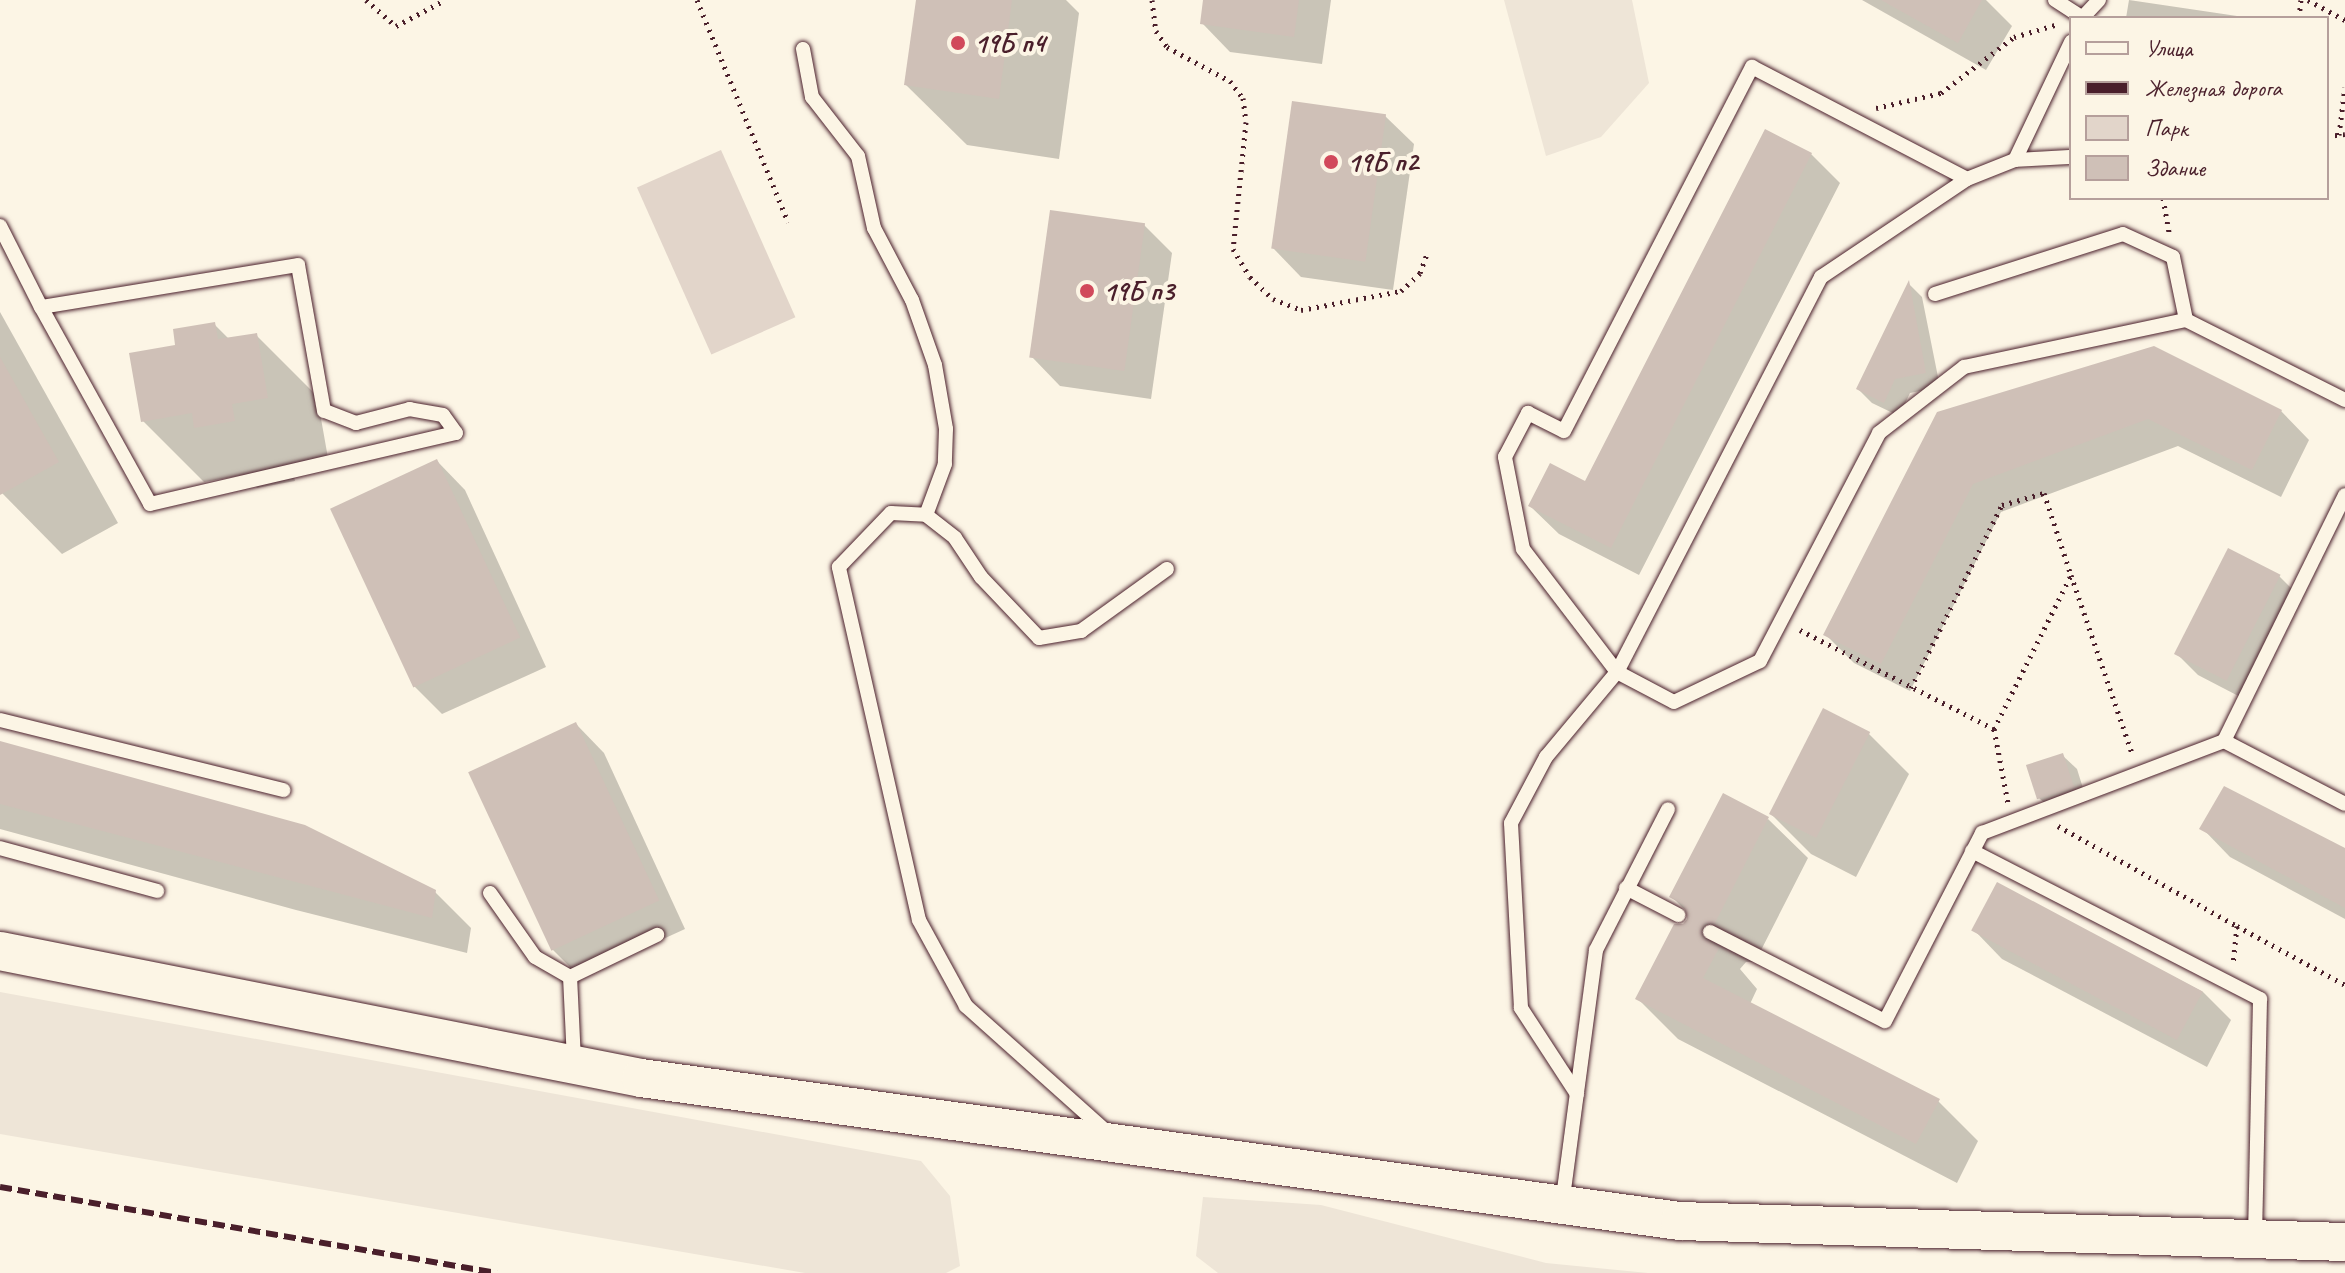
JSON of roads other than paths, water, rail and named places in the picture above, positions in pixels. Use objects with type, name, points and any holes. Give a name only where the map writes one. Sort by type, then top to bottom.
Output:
[{"type":"street","points":[[0,951],[641,1078],[1680,1221],[2345,1242]]},
{"type":"lane","points":[[2055,0],[2081,16]]},
{"type":"lane","points":[[2084,16],[2099,0]]},
{"type":"lane","points":[[2015,160],[2069,46]]},
{"type":"lane","points":[[803,49],[812,97],[858,156],[874,228],[912,300],[935,365],[946,429],[945,464],[926,515]]},
{"type":"lane","points":[[1967,179],[1752,67],[1564,431],[1528,413],[1505,457],[1523,549],[1617,672],[1674,702],[1760,661],[1879,433],[1964,367],[2186,320],[2345,400]]},
{"type":"lane","points":[[1577,1094],[1521,1008],[1511,823],[1546,757],[1617,672],[1821,277],[1967,179],[2015,160],[2069,157]]},
{"type":"lane","points":[[0,226],[41,307],[150,504],[456,433],[443,415],[410,409],[356,423],[324,411],[298,265],[41,307]]},
{"type":"lane","points":[[1935,294],[2123,234],[2173,257],[2186,320]]},
{"type":"lane","points":[[1710,932],[1885,1021],[1982,833],[2224,741],[2345,495]]},
{"type":"lane","points":[[1121,1144],[966,1006],[919,920],[839,567],[891,513],[926,515],[955,538],[981,577],[1039,638],[1081,631],[1167,569]]},
{"type":"lane","points":[[0,720],[283,790]]},
{"type":"lane","points":[[2224,741],[2345,804]]},
{"type":"lane","points":[[1562,1205],[1596,950],[1668,809]]},
{"type":"lane","points":[[0,848],[157,891]]},
{"type":"lane","points":[[1972,851],[2260,999],[2255,1239]]},
{"type":"lane","points":[[1626,888],[1678,915]]},
{"type":"lane","points":[[490,893],[535,957],[570,977]]},
{"type":"lane","points":[[570,977],[657,935]]},
{"type":"lane","points":[[570,977],[574,1065]]},
{"type":"railway","points":[[0,1187],[497,1273]]},
{"type":"place","name":"19Б п4","points":[[958,43]]},
{"type":"place","name":"19Б п2","points":[[1331,162]]},
{"type":"place","name":"19Б п3","points":[[1087,291]]}]
